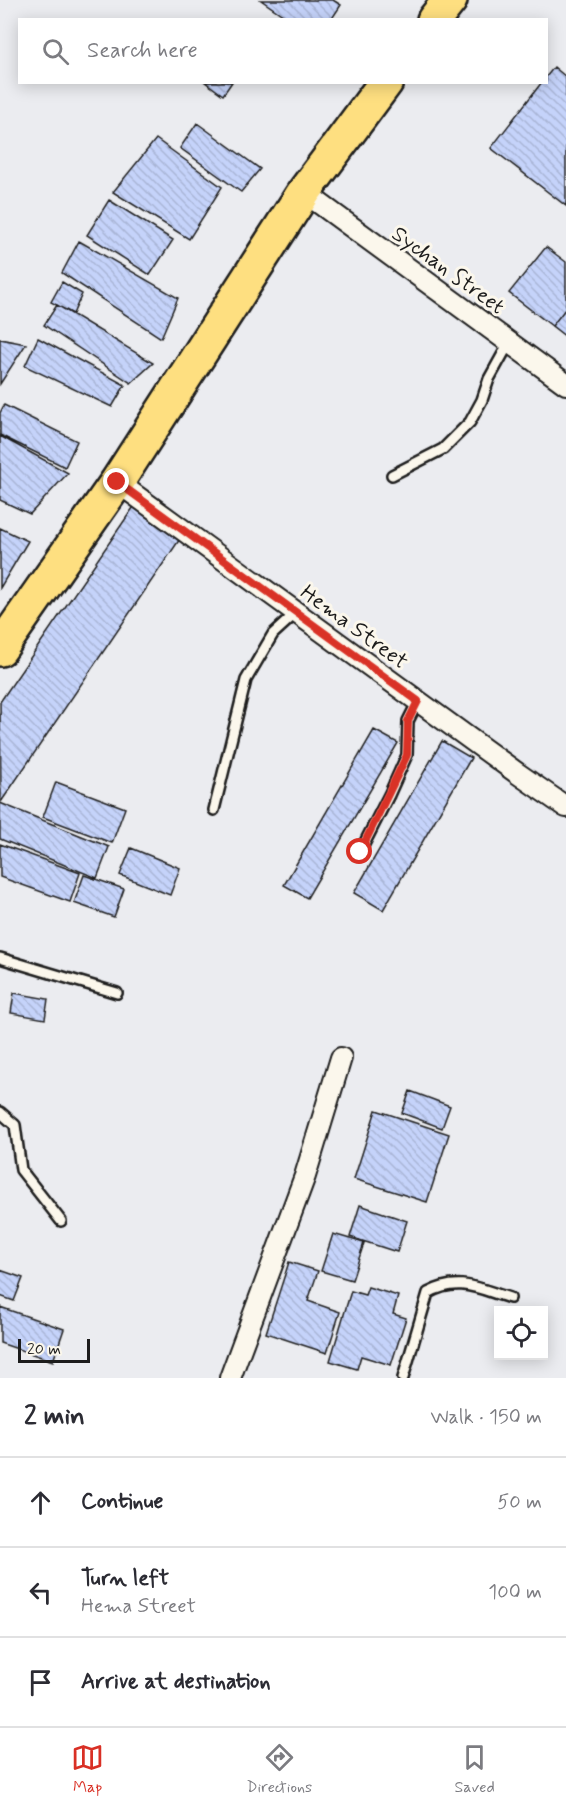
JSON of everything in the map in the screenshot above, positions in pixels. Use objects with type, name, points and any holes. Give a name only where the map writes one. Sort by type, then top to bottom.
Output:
[{"type":"highway","points":[[436,18],[450,0]]},
{"type":"highway","points":[[0,649],[117,482],[304,192],[385,84]]},
{"type":"street","name":"Sychan Street","points":[[304,192],[566,384]]},
{"type":"street","name":"Hema Street","points":[[117,482],[566,807]]},
{"type":"street","points":[[230,1378],[305,1176],[341,1058]]},
{"type":"lane","points":[[392,474],[443,449],[470,422],[482,400],[489,379],[509,343]]},
{"type":"lane","points":[[214,810],[246,680],[273,634],[296,613]]},
{"type":"lane","points":[[360,852],[407,755],[408,721],[418,701]]},
{"type":"lane","points":[[0,958],[117,993]]},
{"type":"lane","points":[[0,1112],[15,1125],[21,1170],[61,1221]]},
{"type":"lane","points":[[403,1378],[428,1293],[443,1285],[463,1284],[510,1298]]},
{"type":"building","points":[[261,0],[333,0],[341,5],[332,18],[287,18]]},
{"type":"building","points":[[554,67],[566,77],[566,206],[491,148],[540,84],[548,84],[548,74]]},
{"type":"building","points":[[208,84],[231,84],[223,95]]},
{"type":"building","points":[[197,123],[260,169],[241,192],[180,148]]},
{"type":"building","points":[[156,139],[222,187],[189,239],[113,192]]},
{"type":"building","points":[[109,200],[173,240],[150,275],[87,235]]},
{"type":"building","points":[[79,241],[178,298],[161,338],[62,273]]},
{"type":"building","points":[[546,247],[566,262],[566,308],[552,326],[509,293]]},
{"type":"building","points":[[62,282],[82,294],[73,314],[51,302]]},
{"type":"building","points":[[57,305],[153,363],[131,383],[44,325]]},
{"type":"building","points":[[566,308],[566,337],[552,326]]},
{"type":"building","points":[[38,338],[125,385],[112,407],[25,366]]},
{"type":"building","points":[[0,339],[26,344],[0,384]]},
{"type":"building","points":[[4,405],[77,441],[65,467],[0,435],[0,413]]},
{"type":"building","points":[[0,436],[68,473],[30,514],[0,500]]},
{"type":"building","points":[[135,505],[182,536],[1,802],[0,702]]},
{"type":"building","points":[[0,528],[28,541],[0,588]]},
{"type":"building","points":[[374,730],[398,743],[307,898],[284,885]]},
{"type":"building","points":[[442,741],[471,758],[383,910],[354,893]]},
{"type":"building","points":[[56,782],[125,808],[112,843],[43,817]]},
{"type":"building","points":[[0,803],[109,847],[97,878],[0,839]]},
{"type":"building","points":[[0,844],[80,873],[70,902],[0,877]]},
{"type":"building","points":[[131,848],[180,868],[170,895],[120,875]]},
{"type":"building","points":[[84,875],[124,889],[114,917],[74,903]]},
{"type":"building","points":[[14,993],[48,999],[45,1019],[11,1013]]},
{"type":"building","points":[[410,1091],[450,1106],[442,1128],[402,1113]]},
{"type":"building","points":[[376,1110],[449,1134],[427,1202],[354,1179]]},
{"type":"building","points":[[360,1205],[407,1221],[397,1252],[350,1237]]},
{"type":"building","points":[[333,1234],[364,1243],[352,1280],[321,1271]]},
{"type":"building","points":[[289,1262],[318,1271],[308,1301],[340,1312],[327,1353],[266,1333]]},
{"type":"building","points":[[0,1270],[23,1278],[14,1301],[0,1296]]},
{"type":"building","points":[[368,1287],[398,1296],[393,1314],[406,1318],[391,1365],[361,1356],[357,1369],[330,1361],[351,1291],[365,1295]]},
{"type":"building","points":[[0,1307],[64,1329],[53,1361],[0,1343]]},
{"type":"route","points":[[117,482],[418,701],[408,721],[407,755],[403,766],[360,852]]}]
